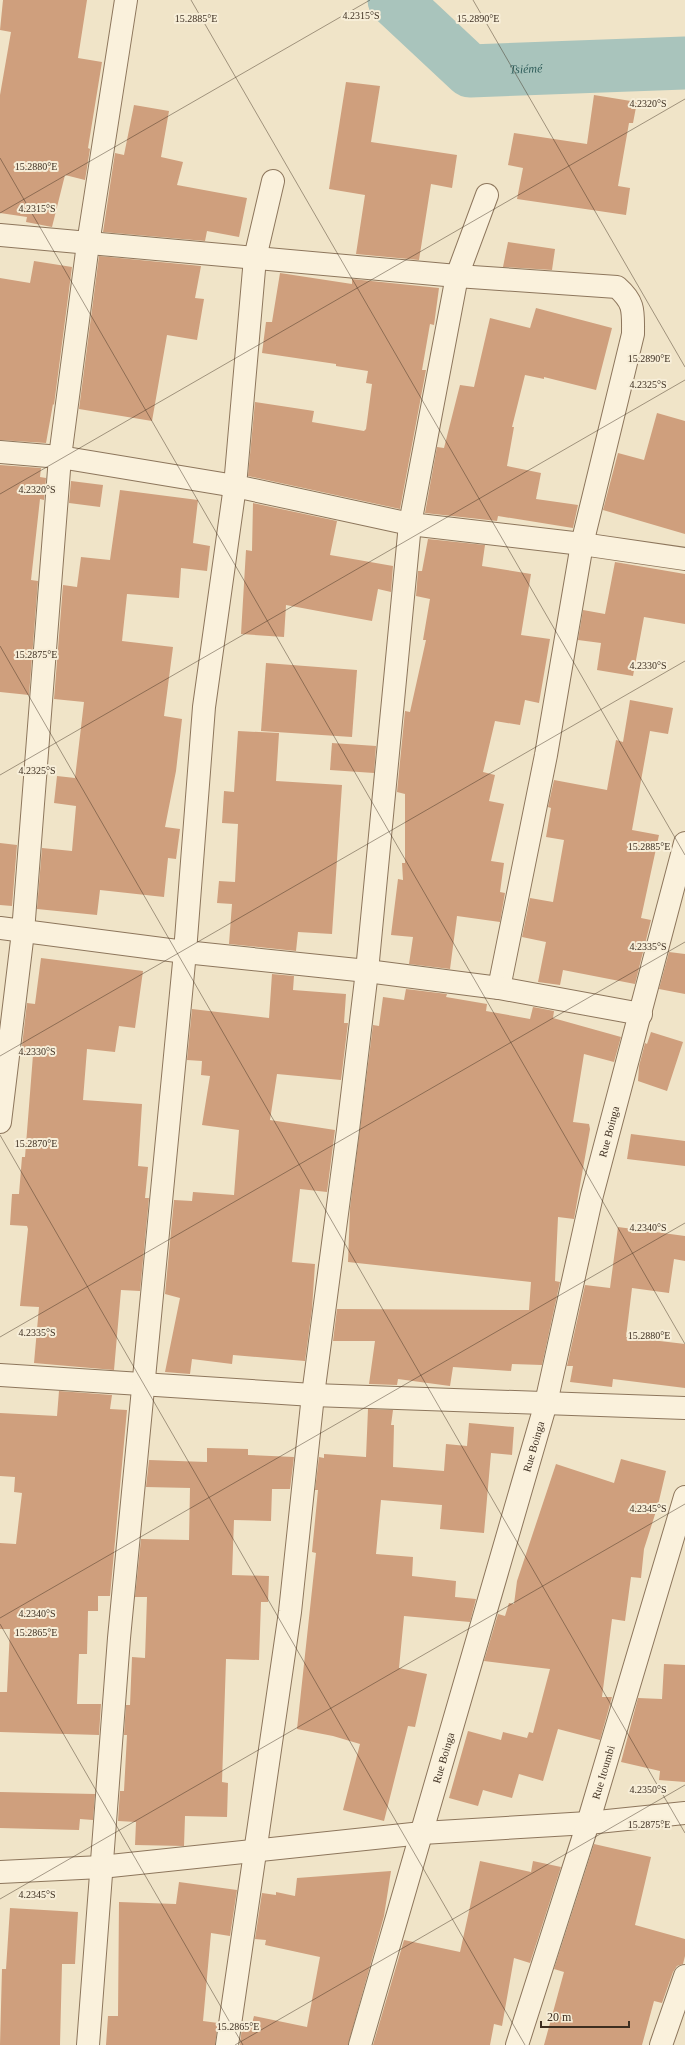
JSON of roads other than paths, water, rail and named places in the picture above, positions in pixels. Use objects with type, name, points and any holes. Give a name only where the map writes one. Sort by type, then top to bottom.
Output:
[{"type":"street","points":[[0,1122],[23,932],[60,457],[88,244],[126,0]]},
{"type":"street","points":[[88,2045],[118,1638],[144,1384],[184,952],[204,707],[235,486],[255,258],[273,181]]},
{"type":"street","points":[[227,2045],[254,1850],[290,1612],[312,1395],[348,1130],[367,971],[410,524],[457,276],[487,195]]},
{"type":"street","points":[[0,235],[457,276],[617,287],[628,297],[634,308],[633,334],[582,544],[546,755],[498,988]]},
{"type":"street","points":[[0,452],[60,457],[235,486],[410,524],[582,544],[685,559]]},
{"type":"street","name":"Rue Boinga","points":[[360,2045],[546,1403],[592,1195],[685,843]]},
{"type":"street","points":[[0,928],[184,952],[367,971],[498,988],[641,1014]]},
{"type":"street","points":[[0,1375],[312,1395],[685,1408]]},
{"type":"street","name":"Rue Itoumbi","points":[[517,2045],[588,1823],[685,1497]]},
{"type":"street","points":[[0,1872],[101,1867],[422,1833],[588,1823],[685,1813]]},
{"type":"street","points":[[660,2045],[685,1976]]},
{"type":"waterway","name":"Tsiémé","points":[[394,0],[470,71],[685,63]]}]
